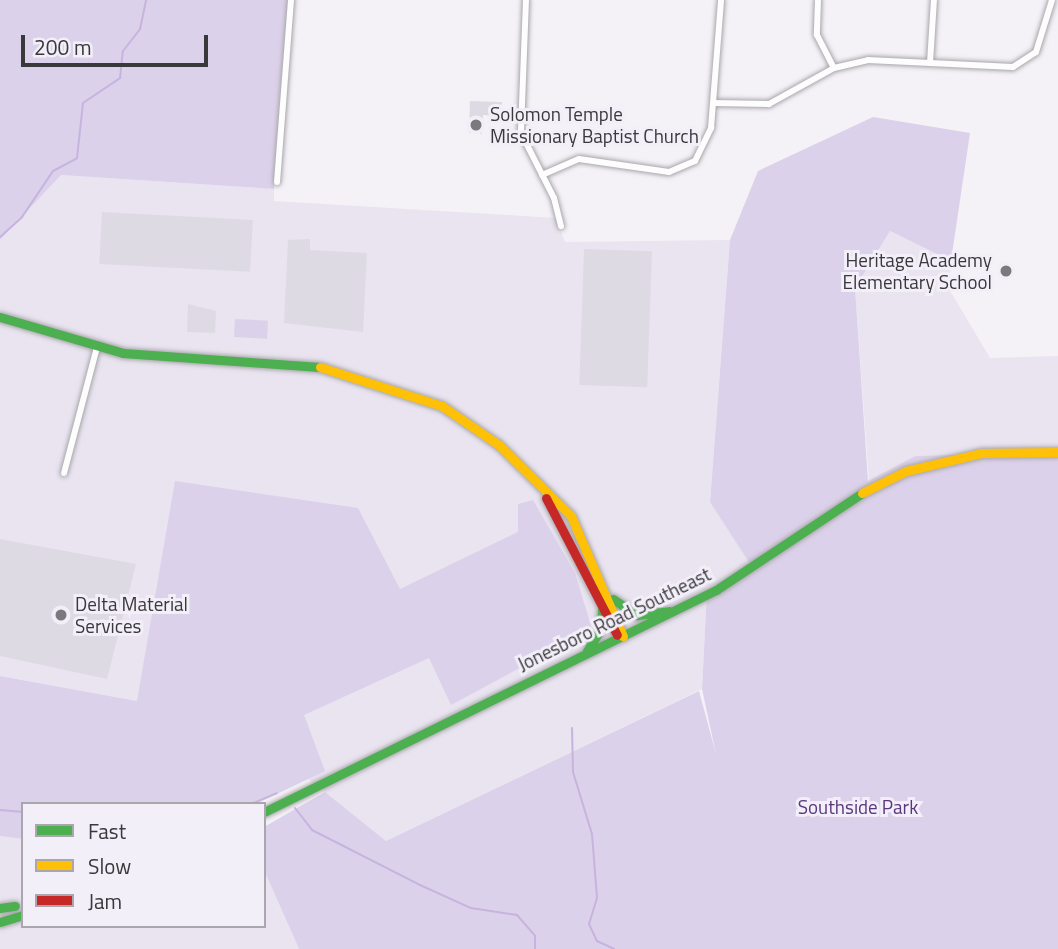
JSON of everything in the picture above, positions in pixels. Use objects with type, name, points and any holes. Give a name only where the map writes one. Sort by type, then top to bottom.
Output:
[{"type":"main road","points":[[0,317],[97,346],[146,356],[335,368],[390,382],[471,424],[571,516],[610,596],[621,637]]},
{"type":"main road","name":"Jonesboro Road Southeast","points":[[266,811],[716,590],[832,508],[906,471],[981,453],[1058,452]]},
{"type":"main road","points":[[542,490],[621,637]]},
{"type":"main road","points":[[586,573],[597,568]]},
{"type":"main road","points":[[610,596],[630,614],[674,611]]},
{"type":"main road","points":[[586,653],[601,629],[600,601]]},
{"type":"main road","points":[[0,909],[19,905]]},
{"type":"main road","points":[[0,922],[21,916]]},
{"type":"street","points":[[277,182],[291,0]]},
{"type":"street","points":[[526,0],[519,118],[561,226]]},
{"type":"street","points":[[542,176],[579,159],[655,171],[684,168],[707,144],[714,103],[721,0]]},
{"type":"street","points":[[818,0],[817,36],[834,68]]},
{"type":"street","points":[[930,63],[934,0]]},
{"type":"street","points":[[714,103],[769,104],[834,68],[868,60],[999,69],[1027,61],[1044,38],[1052,0]]},
{"type":"street","points":[[64,473],[97,346]]},
{"type":"shaded area","points":[[61,175],[274,189],[274,201],[556,218],[565,242],[730,240],[710,501],[752,567],[707,591],[702,689],[386,841],[306,777],[137,701],[0,676],[0,240]]},
{"type":"shaded area","points":[[890,231],[951,261],[949,289],[990,358],[1058,356],[1058,452],[915,456],[869,481],[855,288]]},
{"type":"shaded area","points":[[0,836],[21,839],[21,928],[266,928],[266,875],[299,949],[0,949]]},
{"type":"green space","points":[[0,0],[291,0],[274,189],[61,175],[0,240]]},
{"type":"green space","name":"Southside Park","points":[[873,117],[970,133],[951,261],[890,231],[855,288],[868,481],[915,456],[1058,452],[1058,949],[299,949],[266,875],[266,826],[325,792],[386,841],[699,691],[716,754],[702,689],[707,591],[752,567],[710,502],[730,240],[758,171]]},
{"type":"green space","points":[[235,319],[268,321],[267,339],[234,337]]},
{"type":"green space","points":[[175,481],[358,508],[400,589],[518,532],[518,504],[533,500],[575,573],[592,629],[451,705],[429,658],[304,715],[325,771],[260,802],[21,802],[21,839],[0,836],[0,676],[137,701]]},
{"type":"building","name":"Solomon Temple Missionary Baptist Church","points":[[470,101],[502,102],[501,116],[483,115],[482,134],[469,133]]},
{"type":"building","points":[[102,212],[253,220],[250,272],[99,264]]},
{"type":"building","points":[[310,239],[310,250],[367,253],[363,332],[284,323],[288,240]]},
{"type":"building","points":[[584,249],[652,251],[647,387],[579,385]]},
{"type":"building","points":[[188,304],[216,311],[215,333],[187,332]]},
{"type":"building","name":"Delta Material Services","points":[[0,539],[136,564],[107,679],[0,656]]},
{"type":"waterway","points":[[0,237],[22,217],[53,171],[77,158],[83,103],[120,78],[123,51],[140,29],[146,0]]},
{"type":"waterway","points":[[572,728],[573,772],[592,834],[597,898],[589,924],[597,941],[614,949]]},
{"type":"waterway","points":[[256,802],[277,793]]},
{"type":"waterway","points":[[295,808],[312,830],[420,885],[471,908],[517,915],[535,936],[535,949]]},
{"type":"waterway","points":[[0,810],[21,812]]},
{"type":"traffic: fast","points":[[0,317],[123,353],[320,367]]},
{"type":"traffic: fast","points":[[266,811],[716,590],[862,493]]},
{"type":"traffic: fast","points":[[613,599],[637,615],[669,611]]},
{"type":"traffic: fast","points":[[587,651],[601,629],[602,610]]},
{"type":"traffic: fast","points":[[0,908],[15,906]]},
{"type":"traffic: fast","points":[[0,922],[21,916]]},
{"type":"traffic: slow","points":[[320,367],[442,406],[499,445],[571,516],[623,636]]},
{"type":"traffic: slow","points":[[862,493],[906,471],[981,453],[1058,452]]},
{"type":"traffic: jam","points":[[546,498],[617,635]]},
{"type":"place","name":"Solomon Temple Missionary Baptist Church","points":[[476,125]]},
{"type":"place","name":"Heritage Academy Elementary School","points":[[1006,271]]},
{"type":"place","name":"Delta Material Services","points":[[61,615]]}]
